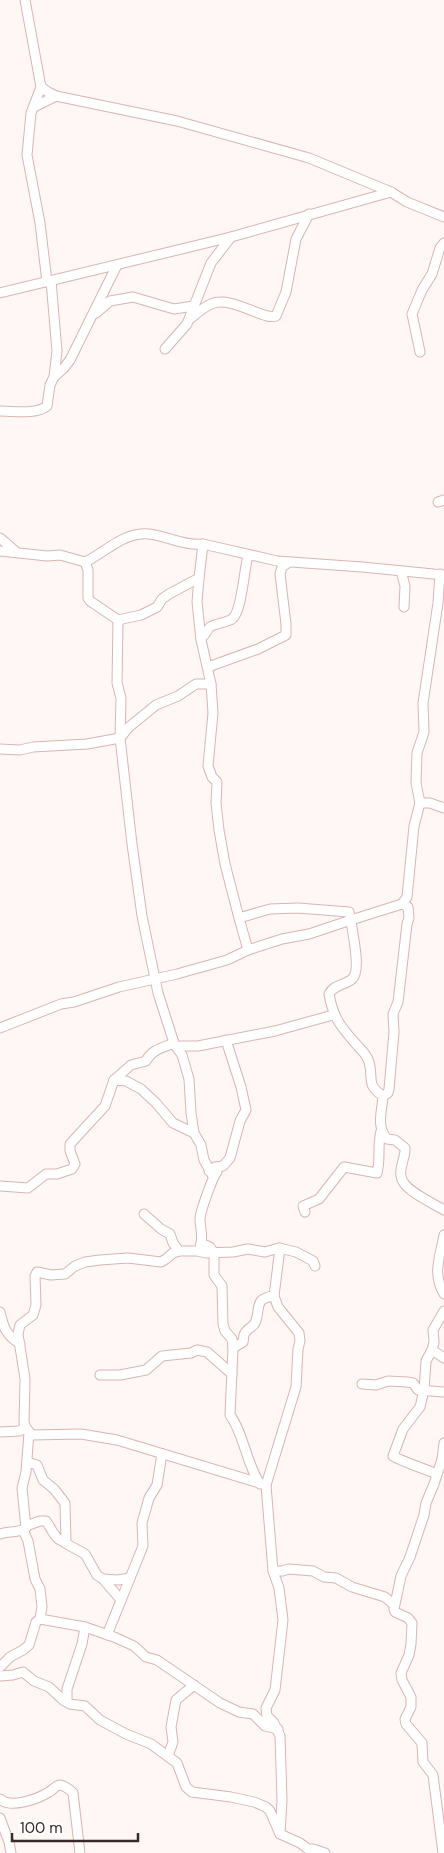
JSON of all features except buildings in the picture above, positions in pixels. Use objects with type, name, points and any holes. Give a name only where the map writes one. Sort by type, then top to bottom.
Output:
[{"type":"street","points":[[0,412],[42,410],[47,406],[50,385],[54,377],[57,351],[40,223],[27,155],[31,113],[41,87],[25,0]]},
{"type":"street","points":[[41,87],[56,96],[161,117],[309,158],[391,192],[407,202],[444,217]]},
{"type":"street","points":[[34,107],[56,96]]},
{"type":"street","points":[[0,293],[231,237],[391,192]]},
{"type":"street","points":[[191,318],[210,304],[225,303],[242,306],[269,317],[276,316],[286,292],[296,239],[309,214]]},
{"type":"street","points":[[165,349],[188,324],[211,263],[231,237]]},
{"type":"street","points":[[420,352],[412,314],[422,290],[432,274],[440,248],[444,243]]},
{"type":"street","points":[[54,377],[70,360],[117,266]]},
{"type":"street","points":[[88,323],[99,310],[110,301],[117,299],[133,297],[174,308],[194,306]]},
{"type":"street","points":[[0,551],[47,556],[60,555],[85,562],[98,556],[117,541],[139,534],[149,534],[193,545],[203,544],[248,556],[288,562],[442,575],[423,703],[424,732],[417,753],[416,783],[420,804],[414,826],[406,902],[409,918],[398,1002],[393,1014],[394,1032],[389,1089],[388,1093],[383,1096]]},
{"type":"street","points":[[0,538],[16,552]]},
{"type":"street","points":[[203,544],[197,602],[200,638],[208,666],[208,681],[213,713],[208,766],[212,777],[217,782],[216,803],[220,838],[248,950]]},
{"type":"street","points":[[200,638],[206,634],[211,626],[233,619],[242,587],[244,566],[248,556]]},
{"type":"street","points":[[85,562],[88,570],[88,598],[118,620],[141,615],[158,607],[162,599],[168,594],[199,578]]},
{"type":"street","points":[[208,666],[258,650],[286,635],[280,574],[282,567],[288,562]]},
{"type":"street","points":[[401,571],[405,586],[404,607]]},
{"type":"street","points":[[118,620],[117,675],[121,698],[120,738],[139,899],[155,978],[175,1045],[184,1061],[189,1080],[194,1134],[201,1145],[204,1160],[211,1173],[212,1184],[202,1206],[202,1239],[199,1247]]},
{"type":"street","points":[[0,749],[20,750],[33,747],[87,744],[120,738],[129,726],[156,705],[178,696],[196,684],[208,681]]},
{"type":"street","points":[[420,804],[430,803],[444,808]]},
{"type":"street","points":[[0,1028],[61,1004],[226,960],[248,950],[282,939],[309,934],[406,902]]},
{"type":"street","points":[[239,918],[270,910],[298,908],[349,912],[352,920],[358,970],[352,980],[330,991],[333,1015],[364,1052],[370,1063],[371,1082],[383,1096],[379,1137],[381,1157],[378,1173],[344,1167],[319,1199],[304,1206],[305,1212]]},
{"type":"street","points":[[0,1186],[28,1188],[46,1174],[58,1174],[72,1169],[75,1164],[70,1151],[70,1144],[105,1106],[114,1080],[132,1065],[146,1060],[151,1052],[175,1045],[198,1046],[275,1031],[333,1015]]},
{"type":"street","points":[[211,1173],[215,1167],[223,1166],[230,1158],[240,1122],[246,1110],[241,1087],[226,1040]]},
{"type":"street","points":[[114,1080],[126,1081],[141,1089],[173,1123],[194,1134]]},
{"type":"street","points":[[381,1131],[387,1139],[400,1143],[405,1148],[400,1176],[404,1184],[426,1201],[444,1210]]},
{"type":"street","points":[[144,1214],[161,1229],[170,1234],[173,1243],[179,1251]]},
{"type":"street","points":[[444,1235],[437,1277],[438,1286],[444,1294]]},
{"type":"street","points":[[210,1247],[214,1252],[214,1276],[222,1286],[224,1304],[223,1324],[225,1331],[232,1340],[233,1348],[230,1415],[236,1423],[248,1461],[263,1485],[117,1440],[90,1436],[36,1435],[28,1430],[24,1423],[25,1379],[18,1334],[20,1325],[34,1315],[36,1305],[35,1276],[37,1272],[51,1275],[65,1274],[85,1262],[114,1258],[160,1262],[173,1252],[210,1247]]},
{"type":"street","points":[[214,1252],[233,1252],[248,1248],[265,1252],[296,1252],[313,1261],[315,1266]]},
{"type":"street","points":[[277,1252],[274,1296],[278,1307],[299,1333],[300,1341],[296,1387],[263,1485],[273,1571],[279,1588],[283,1620],[275,1690],[266,1708],[267,1716],[274,1723],[280,1736],[282,1800],[280,1834]]},
{"type":"street","points":[[233,1348],[243,1342],[244,1334],[254,1325],[261,1300],[267,1296],[274,1296]]},
{"type":"street","points":[[437,1474],[410,1462],[396,1460],[393,1456],[403,1429],[420,1407],[424,1390],[426,1360],[434,1342],[433,1330],[444,1311]]},
{"type":"street","points":[[0,1312],[9,1337],[20,1344]]},
{"type":"street","points":[[100,1375],[120,1376],[146,1370],[162,1356],[190,1353],[197,1350],[207,1352],[232,1374]]},
{"type":"street","points":[[432,1350],[444,1358]]},
{"type":"street","points":[[362,1384],[376,1385],[388,1381],[407,1382],[413,1384],[418,1390],[444,1392]]},
{"type":"street","points":[[0,1432],[28,1430]]},
{"type":"street","points":[[0,1667],[10,1657],[26,1648],[36,1622],[40,1619],[42,1607],[40,1590],[34,1579],[25,1528],[22,1488],[27,1462],[28,1430]]},
{"type":"street","points":[[443,1853],[432,1775],[423,1762],[422,1743],[406,1724],[405,1719],[411,1707],[411,1697],[401,1673],[409,1655],[412,1623],[408,1618],[395,1612],[394,1605],[442,1459],[444,1443]]},
{"type":"street","points":[[107,1636],[143,1546],[142,1523],[149,1498],[157,1485],[162,1454]]},
{"type":"street","points":[[27,1462],[37,1465],[43,1480],[65,1503],[65,1531],[67,1540],[65,1543]]},
{"type":"street","points":[[0,1534],[6,1531],[25,1528],[33,1522],[56,1521],[66,1513]]},
{"type":"street","points":[[46,1521],[56,1538],[85,1554],[96,1575],[103,1579],[121,1600]]},
{"type":"street","points":[[273,1571],[283,1572],[288,1569],[313,1571],[324,1576],[336,1578],[357,1589],[385,1597],[394,1605]]},
{"type":"street","points":[[279,1588],[283,1581],[283,1572]]},
{"type":"street","points":[[103,1579],[118,1580],[130,1578]]},
{"type":"street","points":[[40,1619],[85,1627],[134,1646],[146,1657],[156,1660],[220,1704],[239,1712],[252,1714],[265,1726],[278,1730]]},
{"type":"street","points":[[67,1702],[67,1689],[82,1644],[85,1627]]},
{"type":"street","points":[[0,1676],[23,1672],[34,1681],[49,1687],[63,1700],[85,1706],[100,1720],[126,1734],[144,1740],[178,1763],[186,1787],[192,1792],[211,1793],[262,1805],[270,1811],[280,1834],[300,1843],[308,1851],[313,1849],[325,1853]]},
{"type":"street","points":[[168,1756],[173,1742],[171,1726],[176,1700],[194,1685]]},
{"type":"street","points":[[1,1802],[13,1804],[34,1799],[60,1785],[70,1790],[73,1793],[80,1853]]},
{"type":"street","points":[[0,1818],[11,1853]]}]
